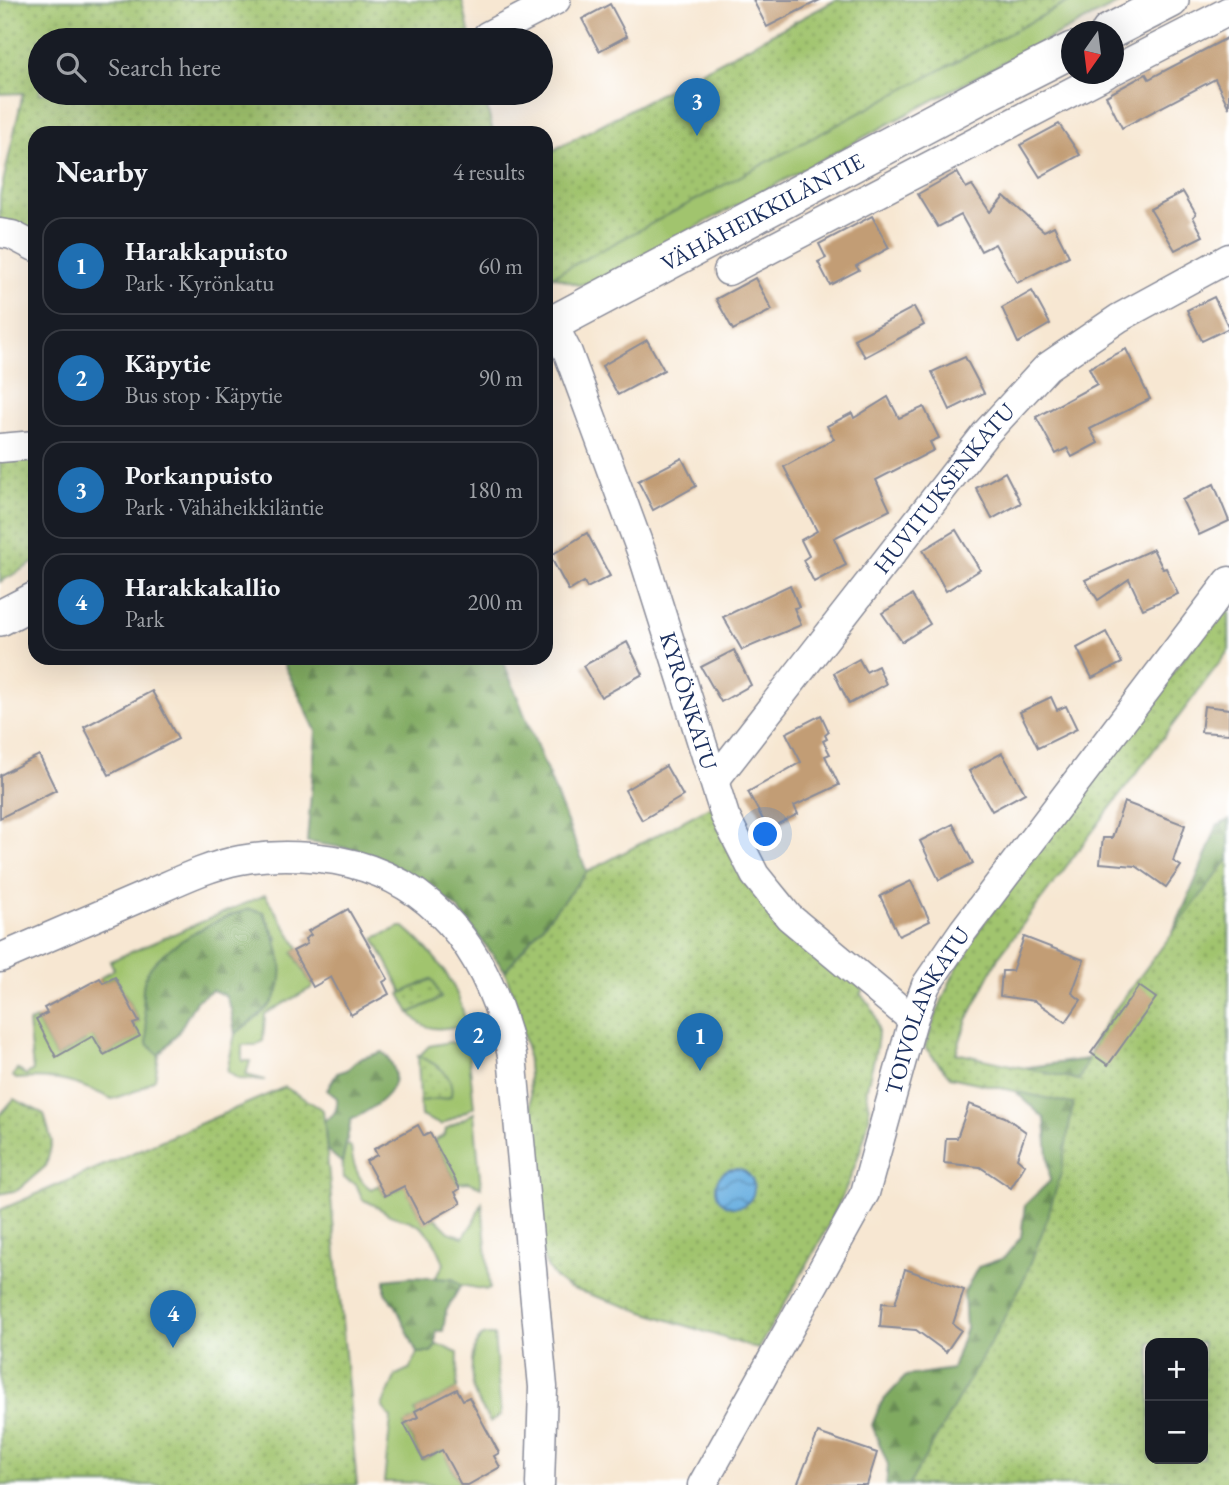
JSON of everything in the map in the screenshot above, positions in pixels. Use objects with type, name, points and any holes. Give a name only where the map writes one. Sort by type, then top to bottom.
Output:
[{"type":"street","points":[[502,28],[556,0]]},
{"type":"street","points":[[1124,24],[1171,0]]},
{"type":"street","points":[[1124,64],[1229,11]]},
{"type":"street","name":"VÄHÄHEIKKILÄNTIE","points":[[553,323],[1061,56]]},
{"type":"street","name":"VÄHÄHEIKKILÄNTIE","points":[[728,271],[1086,84]]},
{"type":"street","points":[[979,97],[999,128]]},
{"type":"street","points":[[0,233],[28,244]]},
{"type":"street","name":"HUVITUKSENKATU","points":[[715,780],[986,433],[1047,367],[1119,318],[1229,258]]},
{"type":"street","name":"KYRÖNKATU","points":[[553,331],[568,353],[644,559],[725,816],[755,875],[789,917],[913,1020]]},
{"type":"street","points":[[0,448],[28,446]]},
{"type":"street","name":"TOIVOLANKATU","points":[[702,1485],[865,1193],[913,1020],[926,985],[963,931],[1229,581]]},
{"type":"street","points":[[0,618],[28,604]]},
{"type":"street","points":[[0,958],[191,876],[240,860],[294,856],[344,862],[391,877],[436,906],[453,924],[485,975],[497,1002],[512,1055],[543,1387],[540,1485]]},
{"type":"green space","points":[[0,0],[462,0],[468,28],[28,28],[28,105],[487,105],[491,126],[28,126],[28,232],[0,222],[0,196],[23,93],[0,94]]},
{"type":"green space","points":[[836,0],[1125,0],[1084,21],[1061,21],[1061,33],[594,282],[578,285],[553,276],[553,150]]},
{"type":"green space","points":[[836,0],[1072,0],[553,276],[553,150]]},
{"type":"green space","points":[[28,455],[28,566],[0,582],[0,457]]},
{"type":"green space","points":[[1229,598],[1229,650],[999,956],[967,1020],[956,1053],[1079,1080],[1107,1020],[1229,858],[1229,1485],[909,1485],[1026,1275],[1061,1173],[1073,1104],[950,1077],[925,1047],[958,965],[972,939]]},
{"type":"green space","points":[[284,665],[505,665],[587,872],[603,882],[534,1122],[527,1050],[505,971],[458,909],[425,883],[375,856],[358,850],[307,842],[316,731]]},
{"type":"green space","points":[[711,806],[863,990],[860,994],[875,1015],[878,1027],[867,1092],[869,1119],[850,1180],[807,1266],[758,1349],[570,1288],[560,1282],[549,1269],[542,1253],[527,1050],[505,971],[587,872]]},
{"type":"green space","points":[[1229,820],[1229,1182],[1148,1338],[1145,1338],[1145,1344],[1080,1485],[886,1485],[888,1465],[872,1425],[881,1403],[906,1376],[952,1369],[966,1328],[964,1293],[978,1267],[1004,1258],[1021,1237],[1025,1205],[1050,1181],[1045,1119],[1015,1091],[1023,1068],[1087,1059],[1108,1065],[1180,917],[1217,826]]},
{"type":"green space","points":[[265,895],[299,948],[293,952],[313,987],[265,1014],[263,1041],[256,1045],[242,1045],[242,1061],[250,1061],[246,1075],[265,1080],[238,1079],[227,1071],[235,1034],[272,1002],[277,938],[263,912],[249,909],[230,915],[181,942],[157,960],[143,994],[148,1029],[147,1044],[159,1055],[155,1079],[138,1090],[112,1099],[66,1082],[43,1078],[16,1079],[13,1076],[17,1069],[26,1075],[33,1070],[28,1023],[36,1019],[56,1057],[85,1041],[84,1039],[92,1034],[104,1055],[139,1036],[133,1024],[139,1021],[115,977],[103,983],[100,978],[114,969],[110,961]]},
{"type":"green space","points":[[249,909],[263,912],[280,956],[281,979],[273,1001],[235,1034],[231,1009],[225,995],[212,990],[196,1001],[178,1033],[159,1055],[147,1044],[143,1002],[143,986],[151,967],[190,935]]},
{"type":"green space","points":[[404,927],[415,937],[444,970],[458,996],[466,1025],[428,1027],[410,1013],[441,998],[431,979],[403,993],[374,938]]},
{"type":"green space","points":[[432,979],[441,998],[410,1013],[400,994]]},
{"type":"green space","points":[[450,1042],[468,1047],[474,1107],[441,1125],[421,1116],[420,1101],[447,1098],[418,1057],[429,1046]]},
{"type":"green space","points":[[383,1052],[392,1064],[394,1084],[381,1101],[351,1120],[342,1163],[327,1150],[324,1120],[336,1109],[337,1098],[327,1090],[337,1073],[347,1070],[359,1059]]},
{"type":"green space","points":[[418,1056],[443,1070],[450,1081],[451,1096],[420,1101]]},
{"type":"green space","points":[[285,1087],[323,1110],[357,1485],[0,1485],[0,1210]]},
{"type":"green space","points":[[14,1099],[44,1114],[52,1142],[46,1166],[18,1190],[0,1194],[0,1115]]},
{"type":"green space","points":[[474,1113],[481,1187],[469,1182],[457,1183],[434,1141],[445,1135],[446,1129]]},
{"type":"green space","points":[[346,1144],[351,1147],[356,1171],[366,1186],[371,1189],[379,1185],[385,1196],[406,1185],[424,1223],[435,1218],[449,1232],[463,1237],[482,1203],[490,1289],[461,1285],[453,1279],[434,1280],[444,1264],[432,1238],[417,1224],[390,1215],[363,1200],[356,1184],[344,1178],[342,1163]]},
{"type":"green space","points":[[411,1277],[453,1279],[461,1285],[446,1311],[443,1331],[436,1331],[436,1345],[431,1353],[417,1353],[396,1306],[385,1293],[385,1280]]},
{"type":"green space","points":[[485,1335],[494,1335],[501,1415],[490,1422],[476,1397],[472,1374],[473,1354]]},
{"type":"green space","points":[[436,1345],[458,1353],[457,1389],[415,1411],[418,1417],[404,1425],[423,1460],[444,1449],[461,1485],[384,1482],[391,1418],[382,1406],[396,1375],[411,1368],[417,1353],[431,1353]]},
{"type":"water","points":[[735,1169],[748,1175],[754,1188],[748,1201],[735,1207],[722,1201],[716,1188],[722,1175]]},
{"type":"building","points":[[753,0],[820,0],[767,27]]},
{"type":"building","points":[[610,4],[627,36],[599,51],[582,19]]},
{"type":"building","points":[[1229,37],[1229,108],[1215,79],[1122,128],[1106,96],[1146,74],[1149,79]]},
{"type":"building","points":[[1059,124],[1080,155],[1040,177],[1020,145]]},
{"type":"building","points":[[957,172],[966,188],[972,185],[990,212],[1004,196],[1044,231],[1054,226],[1069,256],[1017,283],[995,244],[981,251],[961,215],[938,227],[918,194]]},
{"type":"building","points":[[1183,192],[1196,214],[1193,217],[1203,236],[1175,250],[1150,209]]},
{"type":"building","points":[[872,216],[889,248],[856,266],[859,270],[830,285],[818,262],[826,258],[819,244]]},
{"type":"building","points":[[755,278],[772,310],[733,330],[716,299]]},
{"type":"building","points":[[1032,291],[1050,324],[1018,343],[1002,308]]},
{"type":"building","points":[[1214,297],[1229,328],[1202,341],[1187,310]]},
{"type":"building","points":[[914,307],[924,325],[865,357],[854,339]]},
{"type":"building","points":[[647,340],[664,370],[618,395],[602,366]]},
{"type":"building","points":[[1126,349],[1150,399],[1090,429],[1098,443],[1072,457],[1067,448],[1056,454],[1036,417],[1097,384],[1089,368]]},
{"type":"building","points":[[965,357],[984,393],[950,410],[932,372]]},
{"type":"building","points":[[888,397],[899,418],[924,407],[939,438],[930,442],[934,450],[876,480],[890,510],[834,538],[846,565],[814,582],[803,560],[809,556],[801,540],[817,531],[784,467],[834,439],[827,426],[852,413],[854,418]]},
{"type":"building","points":[[682,458],[696,486],[653,510],[638,481]]},
{"type":"building","points":[[1005,472],[1021,503],[992,519],[976,488]]},
{"type":"building","points":[[1214,484],[1229,521],[1199,535],[1182,500]]},
{"type":"building","points":[[956,530],[980,570],[946,591],[923,550]]},
{"type":"building","points":[[587,533],[610,576],[587,588],[584,582],[569,591],[553,562],[553,554]]},
{"type":"building","points":[[1153,549],[1163,569],[1166,568],[1178,594],[1143,609],[1129,579],[1098,600],[1085,580]]},
{"type":"building","points":[[790,585],[799,607],[794,608],[801,625],[742,650],[723,617]]},
{"type":"building","points":[[912,595],[930,624],[902,642],[882,613]]},
{"type":"building","points":[[1106,632],[1122,663],[1092,678],[1077,648]]},
{"type":"building","points":[[627,642],[643,674],[601,697],[583,666]]},
{"type":"building","points":[[734,650],[751,685],[721,702],[701,667]]},
{"type":"building","points":[[859,659],[866,672],[878,666],[886,684],[849,704],[834,673]]},
{"type":"building","points":[[152,691],[178,739],[109,775],[84,727]]},
{"type":"building","points":[[1051,697],[1057,710],[1066,706],[1077,729],[1038,748],[1020,712]]},
{"type":"building","points":[[1204,706],[1229,709],[1229,734],[1201,732]]},
{"type":"building","points":[[821,715],[829,732],[825,735],[827,739],[823,741],[830,754],[825,756],[839,785],[794,806],[798,814],[768,829],[748,792],[801,762],[786,733]]},
{"type":"building","points":[[1002,753],[1025,793],[992,811],[969,771]]},
{"type":"building","points":[[39,755],[56,790],[0,818],[0,775]]},
{"type":"building","points":[[666,766],[683,796],[642,820],[625,790]]},
{"type":"building","points":[[1124,802],[1185,825],[1173,861],[1181,866],[1166,887],[1136,866],[1100,863],[1103,838],[1112,838]]},
{"type":"building","points":[[953,824],[973,863],[939,880],[920,841]]},
{"type":"building","points":[[911,881],[930,921],[899,936],[880,896]]},
{"type":"building","points":[[348,909],[388,979],[383,982],[389,994],[351,1015],[331,977],[313,987],[293,951],[307,944],[305,939],[311,935],[308,931]]},
{"type":"building","points":[[1024,937],[1084,960],[1072,993],[1081,1000],[1066,1022],[1035,1001],[1000,996],[1002,971],[1012,971]]},
{"type":"building","points":[[115,977],[139,1022],[133,1024],[140,1036],[104,1055],[93,1036],[56,1057],[36,1019],[47,1013],[44,1008],[100,978],[103,983]]},
{"type":"building","points":[[1139,986],[1156,998],[1108,1065],[1091,1053]]},
{"type":"building","points":[[969,1104],[1005,1117],[1026,1132],[1017,1158],[1025,1165],[1011,1188],[980,1167],[944,1163],[946,1138],[957,1138]]},
{"type":"building","points":[[418,1125],[424,1136],[430,1133],[460,1189],[455,1192],[461,1203],[424,1224],[404,1186],[385,1196],[366,1161],[377,1155],[374,1149]]},
{"type":"building","points":[[905,1269],[964,1290],[953,1324],[961,1330],[946,1352],[916,1330],[880,1327],[882,1303],[895,1304]]},
{"type":"building","points":[[457,1389],[463,1400],[469,1397],[499,1453],[494,1456],[500,1467],[468,1485],[461,1485],[442,1450],[423,1460],[404,1424],[418,1417],[415,1411]]},
{"type":"building","points":[[818,1433],[877,1453],[867,1485],[797,1485]]},
{"type":"place","name":"Porkanpuisto","points":[[697,136]]},
{"type":"place","name":"Käpytie","points":[[478,1070]]},
{"type":"place","name":"Harakkapuisto","points":[[700,1071]]},
{"type":"place","name":"Harakkakallio","points":[[173,1348]]}]
